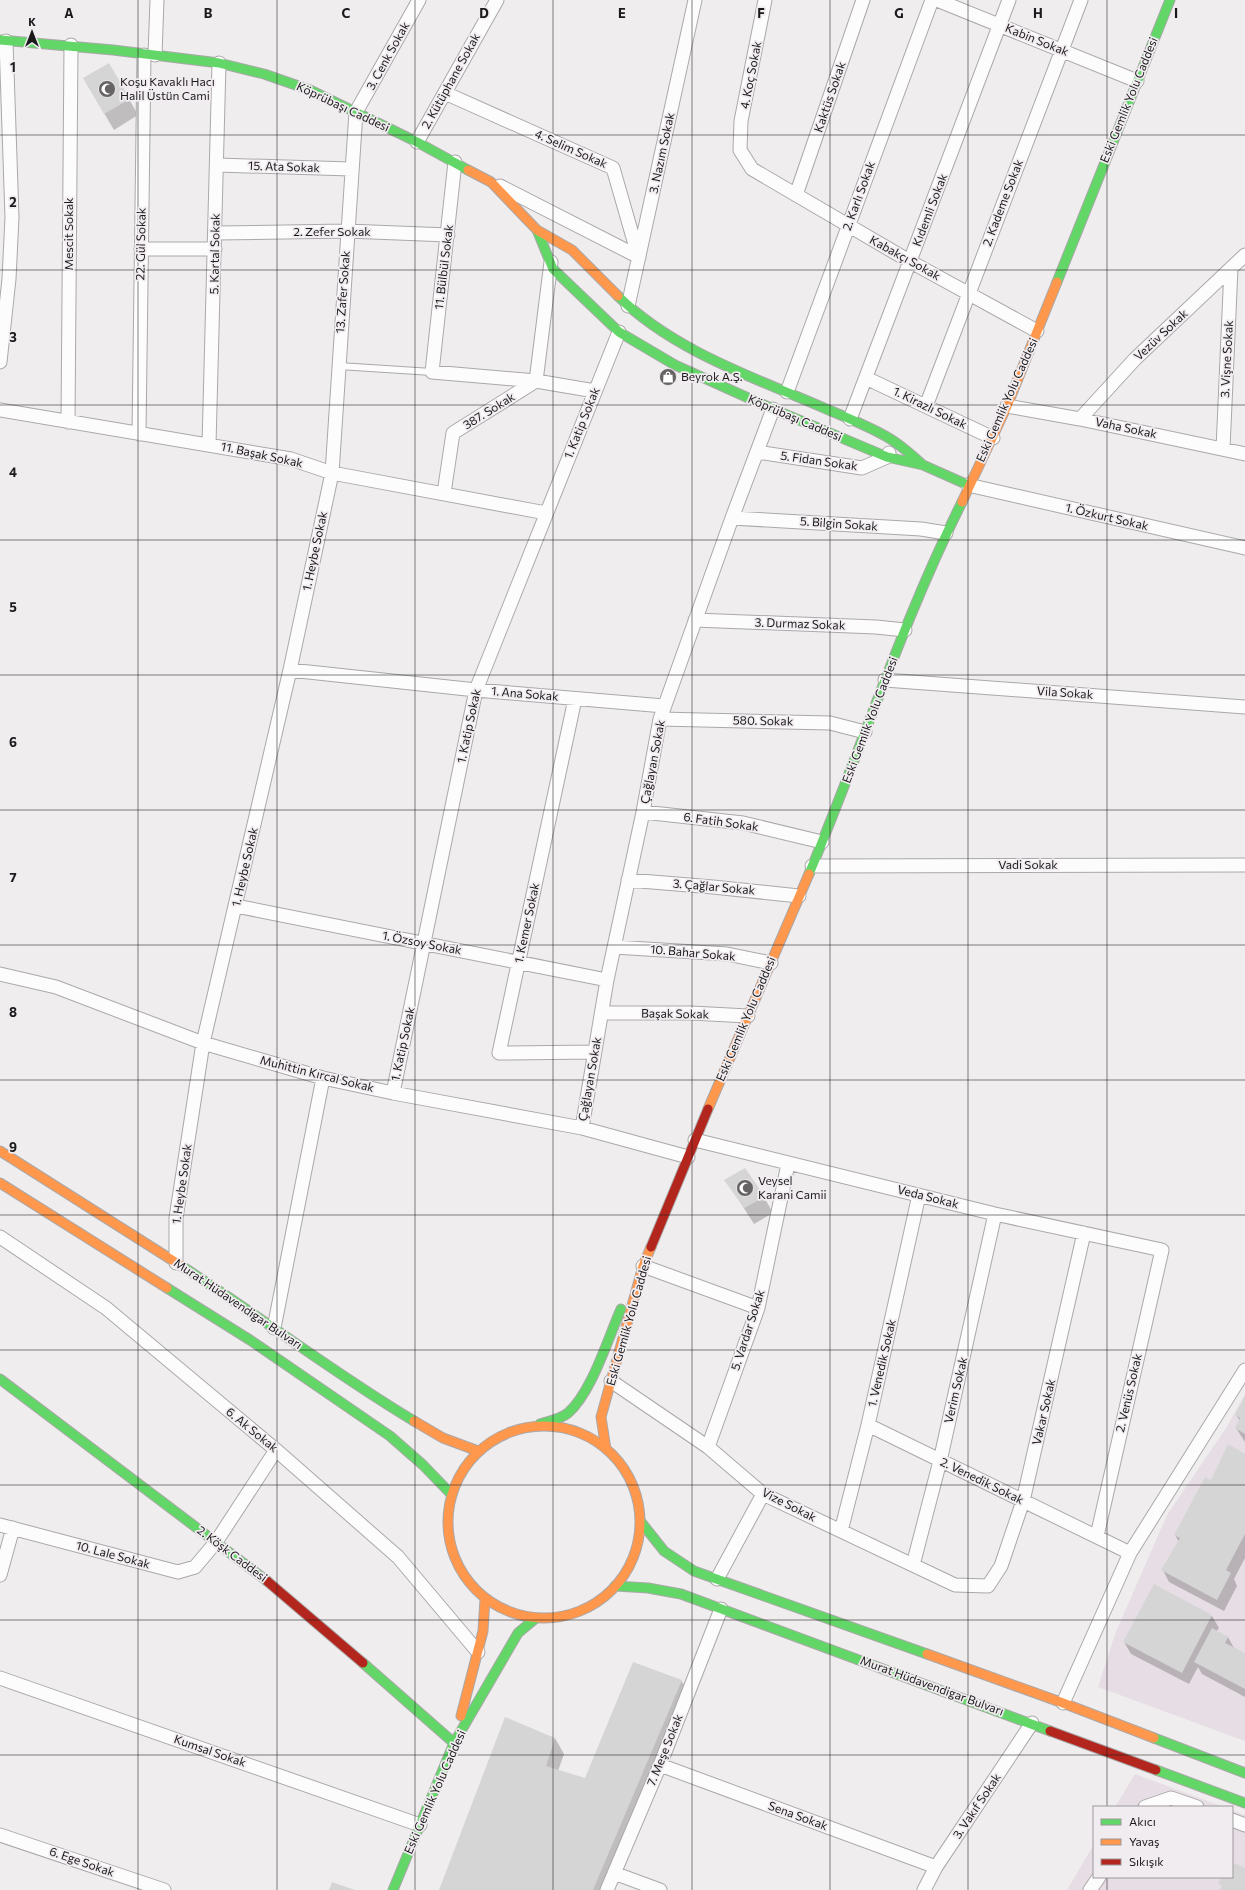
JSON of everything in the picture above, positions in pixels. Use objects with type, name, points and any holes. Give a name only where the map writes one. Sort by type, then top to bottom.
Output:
[{"type":"main road","name":"Eski Gemlik Yolu Caddesi","points":[[606,1449],[601,1417],[643,1266],[822,842],[884,680],[905,630],[968,485],[993,438],[1007,406],[1170,0]]},
{"type":"main road","name":"Köprübaşı Caddesi","points":[[3,41],[71,46],[219,63],[264,74],[310,90],[417,142],[491,182],[537,230],[572,250],[628,306],[652,325],[723,364],[850,419],[894,442],[923,465]]},
{"type":"main road","name":"Köprübaşı Caddesi","points":[[537,230],[553,269],[619,332],[675,365],[773,409],[887,457],[923,465],[968,485]]},
{"type":"main road","name":"Murat Hüdavendigar Bulvarı","points":[[0,1151],[176,1263],[374,1397],[443,1438],[478,1451]]},
{"type":"main road","name":"Murat Hüdavendigar Bulvarı","points":[[0,1183],[250,1340],[390,1436],[423,1464],[452,1495]]},
{"type":"main road","points":[[528,1427],[562,1428],[582,1434],[606,1449],[625,1470],[637,1495],[641,1522],[637,1550],[625,1575],[606,1597],[580,1612],[551,1619],[521,1617],[493,1605],[470,1586],[454,1561],[447,1532],[449,1502],[460,1474],[478,1451],[501,1435],[528,1427],[558,1419],[569,1412],[583,1393],[614,1324],[643,1266]]},
{"type":"main road","name":"2. Köşk Caddesi","points":[[0,1379],[278,1589],[454,1743]]},
{"type":"main road","points":[[641,1522],[656,1544],[673,1559],[694,1571],[1062,1703],[1245,1773]]},
{"type":"main road","name":"Murat Hüdavendigar Bulvarı","points":[[615,1586],[648,1588],[681,1594],[1245,1803]]},
{"type":"main road","points":[[454,1743],[478,1652],[485,1620],[486,1599]]},
{"type":"main road","name":"Eski Gemlik Yolu Caddesi","points":[[393,1890],[454,1743],[518,1633],[536,1618]]},
{"type":"street","name":"22. Gül Sokak","points":[[139,434],[141,249],[150,55],[157,0]]},
{"type":"street","name":"3. Cenk Sokak","points":[[356,112],[419,0]]},
{"type":"street","name":"2. Kütüphane Sokak","points":[[417,142],[497,0]]},
{"type":"street","name":"3. Nazım Sokak","points":[[628,306],[695,0]]},
{"type":"street","name":"4. Koç Sokak","points":[[740,150],[741,121],[766,0]]},
{"type":"street","name":"Kaktüs Sokak","points":[[796,195],[863,0]]},
{"type":"street","name":"2. Karlı Sokak","points":[[787,392],[932,0]]},
{"type":"street","name":"Kabin Sokak","points":[[937,0],[1137,81]]},
{"type":"street","name":"Kıdemli Sokak","points":[[850,419],[911,262],[1009,0]]},
{"type":"street","name":"2. Kademe Sokak","points":[[926,406],[1081,0]]},
{"type":"street","points":[[0,362],[5,278],[12,217],[3,41]]},
{"type":"street","name":"Mescit Sokak","points":[[68,422],[71,46]]},
{"type":"street","name":"5. Kartal Sokak","points":[[209,445],[219,63]]},
{"type":"street","name":"4. Selim Sokak","points":[[445,93],[613,168],[639,257]]},
{"type":"street","name":"13. Zafer Sokak","points":[[332,473],[351,169],[356,112]]},
{"type":"street","name":"Kabakçı Sokak","points":[[740,150],[752,169],[911,262],[1037,331]]},
{"type":"street","name":"11. Bülbül Sokak","points":[[432,372],[455,162]]},
{"type":"street","name":"15. Ata Sokak","points":[[217,165],[351,169]]},
{"type":"street","points":[[491,182],[639,257]]},
{"type":"street","name":"2. Zefer Sokak","points":[[215,233],[347,231],[448,235]]},
{"type":"street","points":[[141,249],[215,249]]},
{"type":"street","name":"Vezüv Sokak","points":[[1080,419],[1135,359],[1245,255]]},
{"type":"street","points":[[536,381],[551,262]]},
{"type":"street","name":"3. Vişne Sokak","points":[[1223,449],[1231,268]]},
{"type":"street","name":"1. Katip Sokak","points":[[393,1093],[476,690],[619,332]]},
{"type":"street","points":[[432,372],[536,381],[595,391]]},
{"type":"street","name":"1. Kirazlı Sokak","points":[[866,378],[993,438]]},
{"type":"street","name":"387. Sokak","points":[[444,493],[453,433],[536,381]]},
{"type":"street","name":"Vaha Sokak","points":[[1007,406],[1080,419],[1245,454]]},
{"type":"street","name":"Çağlayan Sokak","points":[[582,1128],[614,947],[643,812],[660,719],[773,409]]},
{"type":"street","name":"11. Başak Sokak","points":[[0,410],[291,459],[332,473],[546,513]]},
{"type":"street","points":[[887,457],[894,442]]},
{"type":"street","name":"5. Fidan Sokak","points":[[757,452],[862,468],[887,457]]},
{"type":"street","name":"1. Heybe Sokak","points":[[176,1263],[176,1218],[203,1043],[290,670],[332,473]]},
{"type":"street","name":"1. Özkurt Sokak","points":[[968,485],[1245,548]]},
{"type":"street","name":"5. Bilgin Sokak","points":[[732,518],[921,529],[946,534]]},
{"type":"street","name":"3. Durmaz Sokak","points":[[695,620],[876,627],[905,630]]},
{"type":"street","name":"1. Ana Sokak","points":[[290,670],[476,690],[664,706]]},
{"type":"street","name":"Vila Sokak","points":[[884,680],[1245,707]]},
{"type":"street","name":"1. Kemer Sokak","points":[[575,699],[499,1053],[595,1052]]},
{"type":"street","name":"580. Sokak","points":[[660,719],[830,723],[865,732]]},
{"type":"street","name":"6. Fatih Sokak","points":[[643,812],[743,823],[822,842]]},
{"type":"street","name":"Vadi Sokak","points":[[812,866],[1245,865]]},
{"type":"street","name":"3. Çağlar Sokak","points":[[628,880],[799,896]]},
{"type":"street","name":"1. Özsoy Sokak","points":[[236,906],[608,980]]},
{"type":"street","name":"10. Bahar Sokak","points":[[614,947],[727,954],[770,963]]},
{"type":"street","name":"Muhittin Kırcal Sokak","points":[[0,974],[56,987],[203,1043],[323,1078],[393,1093],[582,1128],[688,1157]]},
{"type":"street","name":"Başak Sokak","points":[[602,1013],[691,1013],[748,1016]]},
{"type":"street","points":[[274,1328],[323,1078]]},
{"type":"street","name":"Veda Sokak","points":[[695,1140],[995,1214],[1162,1250]]},
{"type":"street","name":"5. Vardar Sokak","points":[[708,1447],[758,1308],[788,1164]]},
{"type":"street","name":"1. Venedik Sokak","points":[[841,1531],[868,1425],[919,1195]]},
{"type":"street","name":"Verim Sokak","points":[[913,1565],[940,1461],[995,1214]]},
{"type":"street","name":"Vakar Sokak","points":[[988,1586],[1000,1566],[1023,1501],[1084,1233]]},
{"type":"street","name":"6. Ak Sokak","points":[[0,1237],[106,1308],[276,1450],[398,1557],[478,1652]]},
{"type":"street","name":"2. Venüs Sokak","points":[[1097,1536],[1162,1250]]},
{"type":"street","points":[[643,1266],[758,1308]]},
{"type":"street","points":[[1062,1703],[1130,1553],[1245,1370]]},
{"type":"street","name":"Vize Sokak","points":[[611,1381],[708,1447],[763,1494],[955,1585],[988,1586]]},
{"type":"street","name":"2. Venedik Sokak","points":[[868,1425],[1130,1553]]},
{"type":"street","name":"10. Lale Sokak","points":[[0,1525],[178,1572],[195,1568],[216,1542],[276,1450]]},
{"type":"street","points":[[718,1579],[763,1494]]},
{"type":"street","points":[[0,1575],[13,1528]]},
{"type":"street","name":"7. Meşe Sokak","points":[[607,1890],[660,1764],[722,1609]]},
{"type":"street","name":"Kumsal Sokak","points":[[0,1678],[420,1825]]},
{"type":"street","name":"3. Vakıf Sokak","points":[[924,1890],[936,1867],[1032,1723]]},
{"type":"street","name":"Sena Sokak","points":[[660,1764],[936,1867]]},
{"type":"street","points":[[1148,1806],[1171,1798],[1193,1806]]},
{"type":"street","points":[[1233,1820],[1245,1825]]},
{"type":"street","name":"6. Ege Sokak","points":[[0,1835],[164,1890]]},
{"type":"street","points":[[614,1874],[660,1890]]},
{"type":"street","points":[[1090,1890],[1098,1878]]},
{"type":"lane","points":[[339,366],[432,372]]},
{"type":"shaded area","points":[[1245,1394],[1245,1741],[1098,1687],[1115,1634],[1167,1515],[1226,1428]]},
{"type":"shaded area","points":[[1135,1774],[1221,1806],[1116,1806]]},
{"type":"shaded area","points":[[1233,1810],[1245,1815],[1245,1890],[1067,1890],[1093,1846],[1093,1878],[1233,1878]]},
{"type":"building","name":"Koşu Kavaklı Hacı Halil Üstün Cami","points":[[109,63],[130,99],[104,114],[83,78]]},
{"type":"building","name":"Veysel Karani Camii","points":[[745,1168],[765,1197],[744,1208],[724,1180]]},
{"type":"building","points":[[1245,1396],[1245,1434],[1235,1428],[1240,1418],[1235,1415]]},
{"type":"building","points":[[1228,1444],[1245,1454],[1245,1534],[1226,1570],[1231,1573],[1217,1600],[1161,1570],[1180,1538],[1174,1535],[1205,1477],[1211,1480]]},
{"type":"building","points":[[1154,1584],[1212,1615],[1182,1673],[1123,1642]]},
{"type":"building","points":[[1212,1628],[1228,1637],[1225,1643],[1245,1653],[1245,1689],[1194,1662]]},
{"type":"building","points":[[633,1662],[682,1680],[593,1890],[439,1890],[505,1717],[555,1738],[546,1766],[585,1778]]},
{"type":"building","points":[[1235,1863],[1245,1868],[1245,1890],[1220,1890],[1222,1886],[1218,1884],[1221,1878],[1233,1878],[1233,1867]]},
{"type":"building","points":[[332,1882],[355,1890],[329,1890]]},
{"type":"traffic: fast","points":[[1057,282],[1170,0]]},
{"type":"traffic: fast","points":[[0,40],[113,50],[219,63],[264,74],[310,90],[417,142],[468,170]]},
{"type":"traffic: fast","points":[[537,230],[553,269],[619,332],[675,365],[773,409],[887,457],[923,465],[968,485]]},
{"type":"traffic: fast","points":[[618,296],[663,332],[689,347],[743,374],[879,432],[899,445],[923,465]]},
{"type":"traffic: fast","points":[[809,874],[920,593],[962,502]]},
{"type":"traffic: fast","points":[[183,1267],[327,1365],[414,1421]]},
{"type":"traffic: fast","points":[[167,1288],[250,1340],[390,1436],[423,1465],[452,1495]]},
{"type":"traffic: fast","points":[[540,1424],[565,1415],[577,1404],[585,1392],[599,1364],[621,1309]]},
{"type":"traffic: fast","points":[[0,1379],[267,1581]]},
{"type":"traffic: fast","points":[[641,1522],[664,1551],[694,1571],[927,1654]]},
{"type":"traffic: fast","points":[[615,1586],[648,1588],[681,1594],[1050,1731]]},
{"type":"traffic: fast","points":[[393,1890],[454,1743],[518,1633],[536,1618]]},
{"type":"traffic: fast","points":[[363,1663],[454,1743]]},
{"type":"traffic: fast","points":[[1154,1738],[1245,1773]]},
{"type":"traffic: fast","points":[[1156,1770],[1245,1803]]},
{"type":"traffic: slow","points":[[468,170],[491,182],[537,230],[572,250],[618,296]]},
{"type":"traffic: slow","points":[[962,502],[1007,406],[1057,282]]},
{"type":"traffic: slow","points":[[708,1109],[809,874]]},
{"type":"traffic: slow","points":[[0,1151],[183,1267]]},
{"type":"traffic: slow","points":[[0,1183],[167,1288]]},
{"type":"traffic: slow","points":[[606,1449],[601,1417],[643,1266],[651,1247]]},
{"type":"traffic: slow","points":[[414,1421],[443,1438],[478,1451]]},
{"type":"traffic: slow","points":[[535,1426],[553,1426],[581,1433],[597,1442],[612,1454],[624,1469],[633,1485],[640,1513],[640,1522],[640,1531],[633,1559],[624,1575],[612,1590],[597,1602],[581,1611],[553,1618],[535,1618],[516,1614],[499,1607],[483,1596],[470,1583],[459,1567],[452,1550],[448,1531],[448,1513],[452,1494],[459,1477],[470,1461],[483,1448],[499,1437],[516,1430],[535,1426]]},
{"type":"traffic: slow","points":[[461,1716],[483,1631],[485,1599]]},
{"type":"traffic: slow","points":[[927,1654],[1063,1703],[1154,1738]]},
{"type":"traffic: jam","points":[[651,1247],[708,1109]]},
{"type":"traffic: jam","points":[[267,1581],[363,1663]]},
{"type":"traffic: jam","points":[[1050,1731],[1156,1770]]},
{"type":"place","name":"Koşu Kavaklı Hacı Halil Üstün Cami","points":[[107,89]]},
{"type":"place","name":"Beyrok A.Ş.","points":[[668,377]]},
{"type":"place","name":"Veysel Karani Camii","points":[[745,1188]]}]
